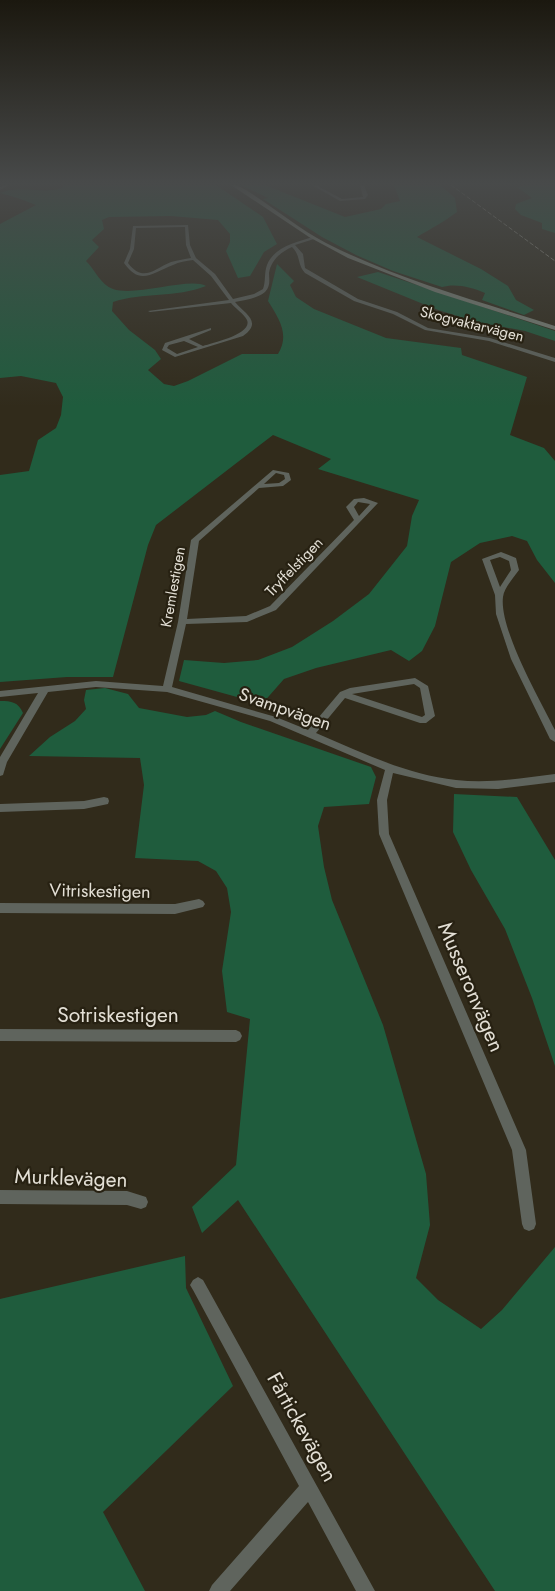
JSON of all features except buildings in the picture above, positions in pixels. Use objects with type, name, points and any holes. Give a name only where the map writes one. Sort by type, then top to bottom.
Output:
[{"type":"main road","points":[[359,259],[384,271],[555,328]]},
{"type":"street","points":[[128,259],[126,263],[136,273],[148,275],[154,274],[173,263],[193,259]]},
{"type":"street","points":[[194,259],[213,275],[249,319],[248,331],[229,340],[177,356],[164,348],[167,344],[210,329]]},
{"type":"street","points":[[150,311],[251,297],[263,292],[266,286],[268,270],[274,259]]},
{"type":"street","name":"Skogvaktarvägen","points":[[302,259],[303,268],[306,272],[356,300],[395,313],[427,329],[490,340],[555,360]]},
{"type":"street","points":[[184,339],[202,347]]},
{"type":"street","name":"Kremlestigen","points":[[167,689],[182,622],[195,540],[258,486]]},
{"type":"street","name":"Tryffelstigen","points":[[182,622],[246,619],[273,608],[358,521]]},
{"type":"street","points":[[499,595],[515,570],[513,560],[501,554],[486,559],[499,595],[500,614],[515,659],[555,739]]},
{"type":"street","points":[[311,733],[343,694],[353,690],[415,680],[424,686],[430,716],[423,721],[343,694]]},
{"type":"street","name":"Svampvägen","points":[[0,694],[44,691],[96,684],[167,689],[274,719],[311,733],[390,768],[456,784],[498,785],[555,778]]},
{"type":"street","points":[[0,772],[2,762],[44,691]]},
{"type":"street","name":"Musseronvägen","points":[[390,768],[382,791],[380,807],[384,834],[519,1150],[529,1224]]},
{"type":"street","points":[[0,808],[84,805],[104,801]]},
{"type":"street","name":"Vitriskestigen","points":[[0,908],[175,909],[199,904]]},
{"type":"street","name":"Sotriskestigen","points":[[0,1035],[236,1036]]},
{"type":"street","name":"Murklevägen","points":[[0,1197],[127,1198],[141,1202]]},
{"type":"street","name":"Fårtickevägen","points":[[198,1285],[366,1591]]},
{"type":"street","points":[[218,1591],[309,1487]]},
{"type":"green space","points":[[0,259],[88,259],[86,261],[102,281],[113,289],[123,291],[188,284],[206,286],[195,290],[136,297],[113,302],[112,311],[129,330],[155,350],[161,359],[148,370],[164,384],[174,386],[242,354],[278,354],[283,340],[282,327],[268,301],[277,264],[294,281],[290,285],[296,297],[314,309],[386,338],[461,348],[462,355],[527,377],[510,435],[544,448],[555,461],[555,583],[537,560],[527,541],[512,536],[480,543],[451,562],[435,626],[422,651],[409,661],[391,650],[316,668],[284,679],[262,704],[179,681],[184,660],[224,663],[258,660],[292,647],[333,621],[369,594],[407,546],[412,516],[419,500],[318,469],[331,459],[273,435],[156,525],[148,545],[113,677],[67,677],[0,682],[0,475],[29,471],[38,440],[56,428],[61,415],[63,397],[56,383],[21,376],[0,378]]},
{"type":"green space","points":[[230,259],[260,259],[250,276],[238,278]]},
{"type":"green space","points":[[366,259],[461,259],[508,286],[516,300],[534,310],[524,315],[482,300],[485,293],[475,289],[464,286],[442,287],[393,271]]},
{"type":"green space","points":[[378,272],[555,331],[555,341],[525,331],[477,322],[438,310],[357,277]]},
{"type":"green space","points":[[105,688],[128,694],[139,708],[187,717],[206,715],[215,711],[241,722],[371,767],[376,777],[369,804],[324,807],[318,826],[324,867],[332,900],[383,1025],[426,1174],[430,1225],[416,1278],[438,1300],[481,1329],[502,1310],[555,1247],[555,1591],[495,1591],[238,1200],[202,1233],[192,1207],[236,1165],[250,1019],[227,1012],[222,971],[231,912],[227,888],[216,871],[198,861],[135,858],[144,785],[140,758],[29,756],[50,737],[75,721],[86,709],[84,700],[86,690]]},
{"type":"green space","points":[[0,701],[14,703],[19,706],[23,713],[0,749]]},
{"type":"green space","points":[[454,794],[517,797],[555,860],[555,1066],[532,998],[505,929],[471,870],[453,832]]},
{"type":"green space","points":[[185,1256],[186,1288],[233,1386],[103,1512],[145,1591],[0,1591],[0,1299]]}]
